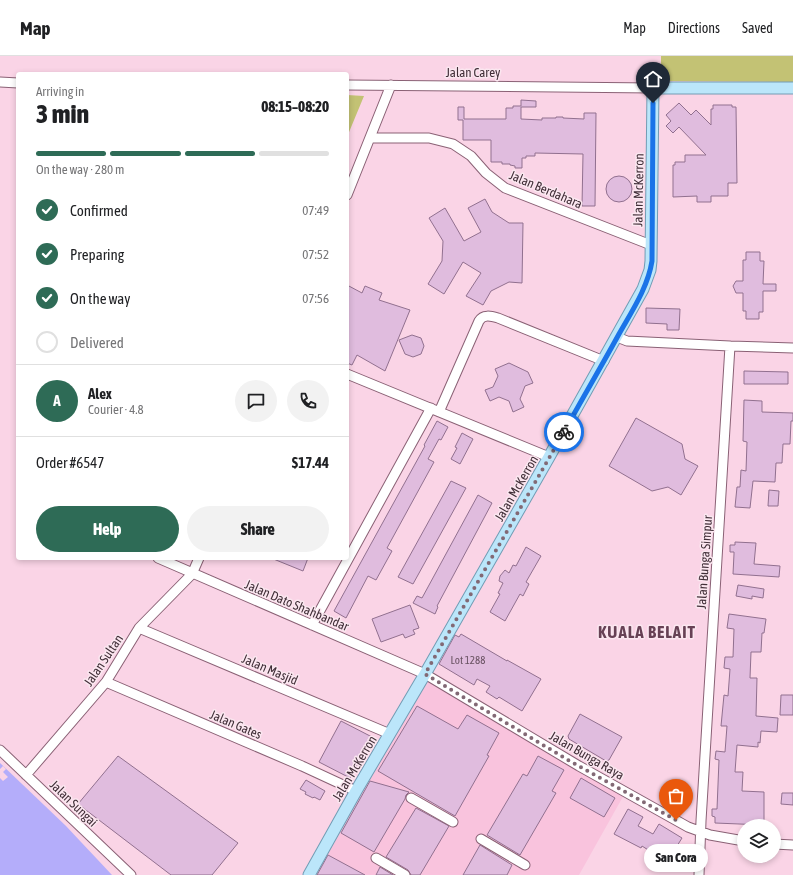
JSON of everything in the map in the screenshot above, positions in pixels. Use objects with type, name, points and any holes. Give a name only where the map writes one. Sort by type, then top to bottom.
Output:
[{"type":"main road","points":[[653,88],[793,88]]},
{"type":"main road","name":"Jalan McKerron","points":[[309,875],[356,791],[550,457],[618,337],[646,282],[651,266],[652,246],[653,88]]},
{"type":"street","points":[[0,82],[16,83]]},
{"type":"street","name":"Jalan Carey","points":[[349,85],[653,88]]},
{"type":"street","points":[[349,190],[391,86]]},
{"type":"street","name":"Jalan Berdahara","points":[[370,138],[429,138],[453,144],[471,156],[486,173],[505,188],[652,246]]},
{"type":"street","points":[[312,626],[435,410],[481,318],[485,316],[498,318],[604,361]]},
{"type":"street","points":[[618,337],[627,342],[793,348]]},
{"type":"street","name":"Jalan Bunga Simpur","points":[[699,875],[700,832],[730,346]]},
{"type":"street","points":[[349,375],[550,457]]},
{"type":"street","name":"Jalan Dato Shahbandar","points":[[162,560],[425,674]]},
{"type":"street","name":"Jalan Sultan","points":[[26,775],[106,682],[139,628],[192,574],[198,560]]},
{"type":"street","name":"Jalan Masjid","points":[[139,628],[390,734]]},
{"type":"street","name":"Jalan Bunga Raya","points":[[425,674],[625,793],[688,827],[710,835],[737,839]]},
{"type":"street","name":"Jalan Gates","points":[[106,682],[302,766],[356,791]]},
{"type":"street","name":"Jalan Sungai","points":[[0,750],[131,875]]},
{"type":"street","points":[[411,798],[453,822]]},
{"type":"street","points":[[481,839],[525,865]]},
{"type":"street","points":[[781,844],[793,845]]},
{"type":"street","points":[[376,858],[405,875]]},
{"type":"shaded area","points":[[661,56],[793,56],[793,82],[661,81]]},
{"type":"shaded area","points":[[349,95],[364,96],[349,132]]},
{"type":"shaded area","points":[[425,674],[625,793],[579,875],[309,875]]},
{"type":"shaded area","points":[[0,763],[66,826],[112,875],[0,875]]},
{"type":"pier","points":[[3,766],[6,769],[3,772],[8,777],[3,781],[0,778],[0,769]]},
{"type":"building","points":[[521,100],[536,101],[536,107],[521,107],[521,119],[542,120],[542,118],[563,117],[584,119],[584,113],[596,113],[595,206],[582,206],[583,154],[535,153],[535,156],[526,156],[526,158],[522,158],[522,168],[515,168],[515,166],[510,164],[502,164],[502,162],[491,162],[491,140],[463,140],[463,120],[458,120],[458,107],[464,107],[464,119],[506,119],[506,108],[521,106]]},
{"type":"building","points":[[679,103],[691,115],[696,110],[711,125],[711,109],[713,109],[713,105],[732,105],[732,107],[736,107],[737,183],[728,183],[728,196],[711,196],[711,202],[697,202],[697,196],[673,197],[673,165],[675,165],[675,162],[685,162],[685,155],[706,155],[679,127],[673,133],[666,126],[671,121],[666,115]]},
{"type":"building","points":[[619,176],[628,180],[632,189],[628,198],[619,202],[610,198],[606,189],[610,180]]},
{"type":"building","points":[[485,199],[492,212],[509,223],[523,223],[522,283],[509,282],[491,291],[483,305],[466,296],[481,273],[463,262],[444,294],[428,284],[442,261],[443,241],[429,218],[445,208],[464,241],[481,232],[468,208]]},
{"type":"building","points":[[746,252],[760,252],[760,261],[764,261],[763,284],[776,284],[776,291],[763,291],[763,312],[759,312],[759,319],[746,319],[746,311],[743,311],[743,293],[736,293],[733,286],[736,281],[743,281],[743,260],[746,260]]},
{"type":"building","points":[[349,286],[362,293],[365,286],[382,293],[379,300],[410,310],[385,371],[357,355],[352,365],[349,364]]},
{"type":"building","points":[[646,308],[680,309],[679,330],[667,330],[667,324],[646,323]]},
{"type":"building","points":[[412,335],[421,338],[424,346],[421,354],[413,357],[405,354],[399,340]]},
{"type":"building","points":[[509,363],[528,372],[533,383],[525,386],[520,399],[524,407],[513,412],[509,401],[499,397],[490,401],[485,390],[493,387],[498,376],[495,369]]},
{"type":"building","points":[[744,371],[788,372],[788,384],[744,384]]},
{"type":"building","points":[[744,400],[762,401],[762,412],[793,413],[793,421],[791,421],[790,444],[783,444],[782,463],[776,463],[775,482],[753,481],[750,508],[735,507],[737,487],[740,487],[741,470],[746,471],[747,442],[743,441]]},
{"type":"building","points":[[636,418],[682,444],[685,459],[698,466],[681,495],[668,487],[652,491],[609,466]]},
{"type":"building","points":[[437,421],[448,427],[441,440],[439,439],[428,459],[434,462],[387,548],[392,551],[376,580],[368,576],[346,618],[334,611],[425,446],[424,445]]},
{"type":"building","points":[[462,433],[473,439],[460,464],[451,459],[457,448],[455,447]]},
{"type":"building","points":[[451,481],[466,488],[413,584],[398,577]]},
{"type":"building","points":[[769,490],[779,491],[778,506],[768,506]]},
{"type":"building","points":[[478,495],[492,503],[437,606],[438,607],[435,614],[413,603],[417,596],[422,598]]},
{"type":"building","points":[[735,542],[756,543],[754,564],[780,566],[779,577],[733,574],[734,552],[730,552],[730,545],[735,545]]},
{"type":"building","points":[[526,547],[541,556],[526,582],[529,584],[523,596],[520,594],[505,621],[490,612],[500,594],[498,593],[503,583],[499,581],[500,576],[505,570],[509,573],[513,565],[516,566]]},
{"type":"building","points":[[276,560],[307,560],[303,571]]},
{"type":"building","points":[[738,585],[764,589],[763,598],[752,596],[752,599],[736,596]]},
{"type":"building","points":[[410,605],[419,628],[413,630],[415,634],[405,638],[403,634],[381,642],[372,619]]},
{"type":"building","points":[[729,614],[766,619],[764,633],[762,633],[761,652],[751,652],[750,678],[757,678],[756,716],[778,718],[777,732],[761,731],[760,743],[758,742],[758,747],[737,745],[735,772],[743,772],[742,791],[764,792],[764,819],[737,819],[737,824],[715,823],[715,817],[712,816],[712,809],[717,809],[719,760],[715,759],[716,751],[725,752],[727,726],[721,726],[724,695],[728,696],[730,669],[724,668],[725,657],[733,657],[734,629],[727,628]]},
{"type":"building","points":[[461,634],[541,679],[522,711],[499,697],[497,699],[486,692],[490,686],[477,679],[474,685],[439,664],[455,635],[459,637]]},
{"type":"building","points":[[781,695],[793,695],[793,715],[780,715]]},
{"type":"building","points":[[417,706],[458,729],[467,715],[499,733],[487,755],[489,756],[455,816],[378,771]]},
{"type":"building","points":[[580,714],[622,737],[609,760],[606,761],[569,739],[568,736]]},
{"type":"building","points":[[341,721],[372,737],[350,778],[319,762]]},
{"type":"building","points":[[118,756],[238,843],[212,875],[171,875],[78,804]]},
{"type":"building","points":[[538,756],[564,770],[552,791],[556,793],[520,855],[487,835],[523,774],[527,776]]},
{"type":"building","points":[[581,778],[615,798],[604,817],[570,798]]},
{"type":"building","points":[[306,780],[325,791],[320,800],[305,794],[306,792],[300,789]]},
{"type":"building","points":[[370,781],[409,792],[374,852],[341,833]]},
{"type":"building","points":[[782,793],[793,793],[793,805],[781,804]]},
{"type":"building","points":[[416,808],[449,826],[420,875],[411,875],[408,870],[386,857]]},
{"type":"building","points":[[628,809],[643,817],[638,826],[653,834],[659,824],[682,838],[667,862],[642,846],[641,848],[614,834]]},
{"type":"building","points":[[480,845],[512,865],[507,875],[463,875]]},
{"type":"building","points":[[328,855],[365,875],[317,875]]},
{"type":"building","points":[[380,867],[393,875],[376,875]]},
{"type":"way so far","points":[[564,432],[425,674],[568,760],[676,820]]},
{"type":"place","name":"San Cora","points":[[676,820]]},
{"type":"district","name":"KUALA BELAIT","points":[[647,632]]},
{"type":"route","points":[[564,432],[631,313],[643,289],[650,270],[652,261],[653,103]]}]
